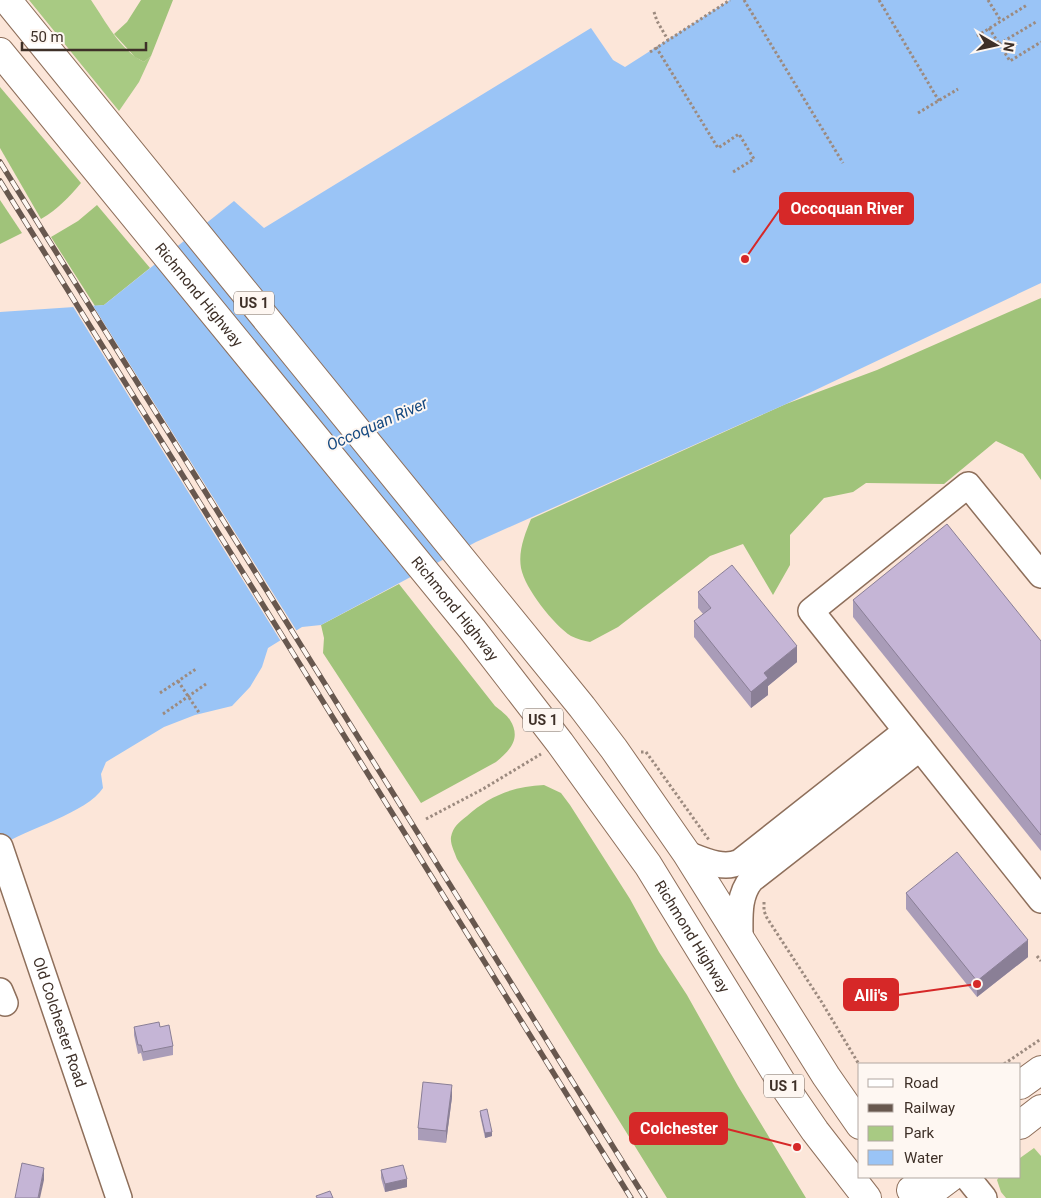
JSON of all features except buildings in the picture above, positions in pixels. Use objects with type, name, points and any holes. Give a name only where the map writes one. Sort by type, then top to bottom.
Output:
[{"type":"main road","name":"US 1","points":[[7,0],[582,707],[625,764],[687,854],[826,1076],[858,1122]]},
{"type":"main road","name":"Richmond Highway","points":[[0,52],[472,628],[560,742],[648,865],[782,1083],[867,1198]]},
{"type":"main road","points":[[1021,1084],[1041,1070]]},
{"type":"main road","points":[[1021,1124],[1041,1109]]},
{"type":"main road","points":[[910,1188],[939,1186],[950,1178]]},
{"type":"street","points":[[1041,575],[968,485],[811,611],[1041,900]]},
{"type":"street","points":[[687,854],[721,864],[731,865],[740,862],[913,740]]},
{"type":"street","points":[[740,937],[741,900],[746,885],[750,880],[913,740]]},
{"type":"street","name":"Old Colchester Road","points":[[0,847],[119,1198]]},
{"type":"street","points":[[967,1178],[984,1198]]},
{"type":"path","points":[[650,52],[730,0]]},
{"type":"path","points":[[744,0],[843,163]]},
{"type":"path","points":[[878,0],[939,100]]},
{"type":"path","points":[[988,0],[1001,21]]},
{"type":"path","points":[[977,36],[1027,5]]},
{"type":"path","points":[[654,12],[668,40]]},
{"type":"path","points":[[999,44],[1036,22]]},
{"type":"path","points":[[989,28],[1010,61],[1041,42]]},
{"type":"path","points":[[656,47],[718,148],[739,134],[754,159],[733,172]]},
{"type":"path","points":[[918,114],[958,89]]},
{"type":"path","points":[[160,692],[196,669]]},
{"type":"path","points":[[178,681],[200,714]]},
{"type":"path","points":[[163,714],[206,684]]},
{"type":"path","points":[[426,819],[483,789],[560,742]]},
{"type":"path","points":[[625,764],[642,751],[646,752],[666,777],[702,833],[708,840],[715,843]]},
{"type":"path","points":[[765,899],[764,907],[767,918],[821,1001],[858,1063]]},
{"type":"path","points":[[1036,956],[1041,961]]},
{"type":"path","points":[[1005,1063],[1041,1039]]},
{"type":"green space","points":[[29,0],[91,0],[114,35],[135,57],[144,62],[151,56],[139,82],[119,111]]},
{"type":"green space","points":[[141,0],[173,0],[151,56],[144,62],[135,57],[114,34],[127,22]]},
{"type":"green space","points":[[0,87],[81,183],[53,211],[41,219],[0,148]]},
{"type":"green space","points":[[0,200],[22,233],[0,244]]},
{"type":"green space","points":[[97,205],[150,268],[104,305],[95,306],[51,237],[78,221]]},
{"type":"green space","points":[[1041,298],[1041,480],[1023,454],[996,441],[944,484],[866,483],[853,492],[824,498],[790,535],[790,565],[773,595],[743,544],[710,556],[618,627],[590,642],[580,640],[564,631],[541,606],[528,586],[521,568],[520,555],[531,519],[786,404],[877,370]]},
{"type":"green space","points":[[399,584],[495,706],[509,718],[515,733],[509,749],[496,762],[421,803],[323,653],[324,638],[321,625]]},
{"type":"green space","points":[[544,785],[561,793],[630,899],[659,952],[687,995],[738,1086],[806,1198],[667,1198],[457,859],[452,845],[451,837],[453,830],[461,820],[484,803],[502,793],[522,787]]},
{"type":"green space","points":[[1034,1148],[1041,1156],[1041,1198],[1006,1198],[1001,1192],[997,1180],[998,1178],[1021,1178],[1021,1157]]},
{"type":"water","points":[[730,0],[1041,0],[1041,283],[786,404],[476,542],[321,625],[302,627],[268,648],[262,667],[250,687],[232,706],[195,715],[164,727],[106,762],[101,774],[103,788],[95,797],[70,813],[0,846],[0,312],[104,305],[234,201],[264,228],[591,28],[613,60],[625,67]]},
{"type":"pier","points":[[92,304],[298,633],[282,643],[72,305]]},
{"type":"railway","points":[[0,162],[645,1198]]},
{"type":"railway","points":[[0,181],[631,1198]]},
{"type":"place","name":"Occoquan River","points":[[745,259]]},
{"type":"place","name":"Alli's","points":[[977,984]]},
{"type":"place","name":"Colchester","points":[[797,1147]]}]
